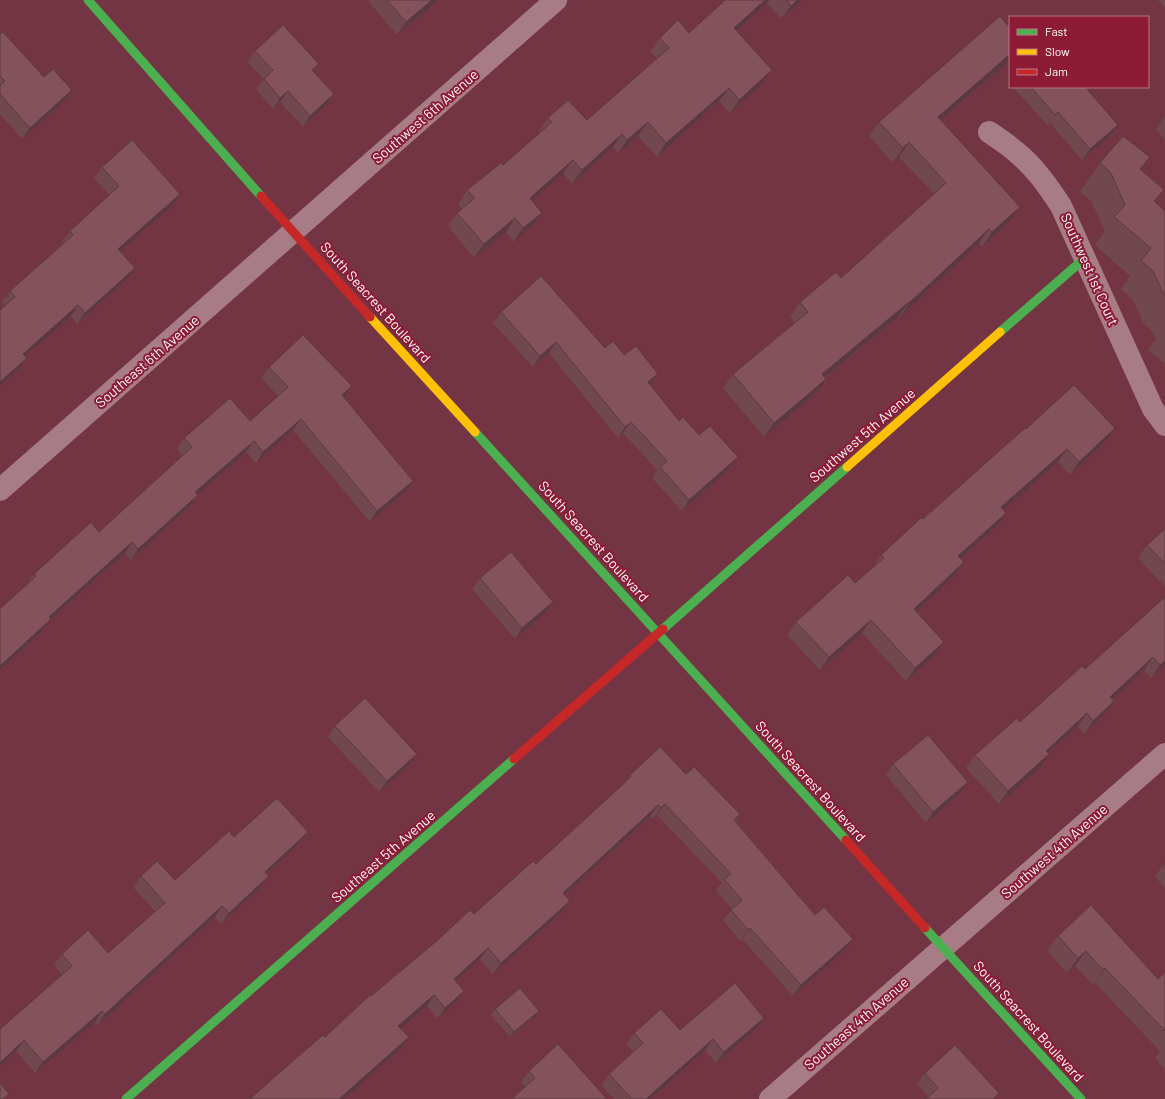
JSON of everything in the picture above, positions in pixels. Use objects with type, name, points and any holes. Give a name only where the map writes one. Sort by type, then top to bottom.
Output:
[{"type":"street","name":"South Seacrest Boulevard","points":[[88,0],[293,232],[1081,1099]]},
{"type":"street","name":"Southwest 6th Avenue","points":[[293,232],[556,0]]},
{"type":"street","name":"Southwest 1st Court","points":[[990,132],[1015,151],[1032,167],[1048,186],[1061,206],[1153,408],[1165,425]]},
{"type":"street","name":"Southeast 6th Avenue","points":[[0,490],[293,232]]},
{"type":"street","name":"Southwest 5th Avenue","points":[[658,633],[1085,258]]},
{"type":"street","name":"Southeast 5th Avenue","points":[[126,1099],[658,633]]},
{"type":"street","name":"Southwest 4th Avenue","points":[[943,948],[1165,754]]},
{"type":"street","name":"Southeast 4th Avenue","points":[[770,1099],[943,948]]},
{"type":"building","points":[[387,0],[432,0],[406,22]]},
{"type":"building","points":[[725,0],[765,0],[734,28],[772,70],[739,100],[729,88],[666,143],[648,122],[627,140],[622,134],[582,170],[573,160],[530,198],[542,213],[523,228],[515,218],[484,244],[457,213],[475,198],[467,190],[501,163],[503,165],[552,122],[548,118],[568,100],[587,120],[669,48],[660,38],[678,20],[689,33]]},
{"type":"building","points":[[786,0],[797,0],[791,6]]},
{"type":"building","points":[[1000,16],[1009,27],[1009,55],[938,117],[1020,207],[992,232],[989,229],[910,302],[822,374],[826,379],[774,423],[733,374],[808,312],[800,302],[836,272],[841,278],[946,183],[909,142],[903,148],[879,122]]},
{"type":"building","points":[[283,25],[319,64],[312,70],[334,94],[310,116],[288,91],[280,98],[264,79],[273,70],[255,51]]},
{"type":"building","points":[[3,32],[44,77],[53,69],[72,90],[30,128],[0,94],[0,86],[5,81],[0,76],[0,34]]},
{"type":"building","points":[[1032,88],[1086,88],[1118,125],[1090,149],[1058,112],[1055,115]]},
{"type":"building","points":[[1123,136],[1150,157],[1140,169],[1164,190],[1154,201],[1165,211],[1165,296],[1153,271],[1141,261],[1151,248],[1114,217],[1125,205],[1111,173],[1100,163]]},
{"type":"building","points":[[132,140],[180,194],[118,249],[135,268],[85,313],[78,305],[23,354],[27,358],[0,382],[0,310],[15,297],[10,291],[73,235],[70,231],[119,186],[102,167]]},
{"type":"building","points":[[541,276],[605,348],[613,341],[624,355],[636,346],[658,374],[648,382],[679,421],[683,417],[699,435],[710,426],[738,457],[689,500],[660,467],[667,461],[631,422],[625,427],[556,342],[540,356],[501,312]]},
{"type":"building","points":[[303,335],[352,386],[342,395],[413,481],[377,511],[301,419],[263,452],[254,441],[195,492],[198,495],[138,549],[132,542],[49,617],[51,619],[0,666],[0,609],[36,576],[34,574],[91,522],[99,532],[192,447],[184,438],[230,398],[250,421],[288,387],[269,367]]},
{"type":"building","points":[[1074,385],[1115,428],[1079,462],[1067,449],[1001,507],[1006,513],[958,556],[964,562],[914,609],[944,642],[915,668],[871,620],[829,657],[796,622],[848,575],[855,583],[884,558],[881,555],[922,517],[923,519]]},
{"type":"building","points":[[1165,529],[1165,564],[1147,545]]},
{"type":"building","points":[[511,552],[553,602],[522,628],[480,578]]},
{"type":"building","points":[[1165,597],[1165,661],[1160,665],[1153,657],[1110,697],[1114,701],[1093,721],[1087,713],[1046,751],[1049,754],[1008,791],[975,755],[1017,718],[1020,722],[1082,666],[1085,669]]},
{"type":"building","points":[[365,698],[417,754],[387,781],[335,726]]},
{"type":"building","points":[[928,735],[968,782],[933,812],[893,764]]},
{"type":"building","points":[[660,747],[686,774],[694,767],[740,814],[734,820],[815,915],[824,907],[853,939],[801,985],[750,928],[748,930],[731,910],[742,900],[724,879],[731,874],[665,804],[661,808],[658,805],[563,893],[570,901],[501,963],[488,948],[454,979],[464,991],[445,1008],[434,995],[398,1026],[409,1037],[339,1099],[250,1099],[323,1035],[325,1037],[370,995],[371,996],[439,939],[470,910],[474,914],[533,861],[536,864],[631,777],[630,775]]},
{"type":"building","points":[[277,798],[308,832],[265,872],[269,876],[229,913],[222,906],[105,1014],[102,1011],[43,1062],[24,1040],[0,1063],[0,1029],[72,966],[62,954],[88,930],[108,953],[165,903],[141,876],[157,861],[175,880],[229,831],[234,837]]},
{"type":"building","points":[[1091,905],[1158,979],[1165,972],[1165,1031],[1105,968],[1103,970],[1086,951],[1078,958],[1058,936]]},
{"type":"building","points":[[735,983],[764,1018],[724,1052],[713,1039],[646,1099],[632,1099],[609,1074],[643,1043],[634,1033],[661,1009],[680,1030]]},
{"type":"building","points":[[520,988],[539,1011],[514,1032],[495,1009]]},
{"type":"building","points":[[558,1044],[607,1099],[515,1099],[514,1097],[535,1078],[529,1071]]},
{"type":"building","points":[[955,1045],[999,1093],[993,1099],[926,1099],[938,1088],[925,1073]]},
{"type":"building","points":[[0,1083],[9,1094],[3,1099],[0,1099]]},
{"type":"traffic: fast","points":[[88,0],[261,196]]},
{"type":"traffic: fast","points":[[1000,332],[1085,258]]},
{"type":"traffic: fast","points":[[475,432],[846,840]]},
{"type":"traffic: fast","points":[[663,629],[847,467]]},
{"type":"traffic: fast","points":[[126,1099],[514,759]]},
{"type":"traffic: fast","points":[[925,928],[1081,1099]]},
{"type":"traffic: slow","points":[[370,317],[475,432]]},
{"type":"traffic: slow","points":[[847,467],[1000,332]]},
{"type":"traffic: jam","points":[[261,196],[370,317]]},
{"type":"traffic: jam","points":[[514,759],[663,629]]},
{"type":"traffic: jam","points":[[846,840],[925,928]]}]
